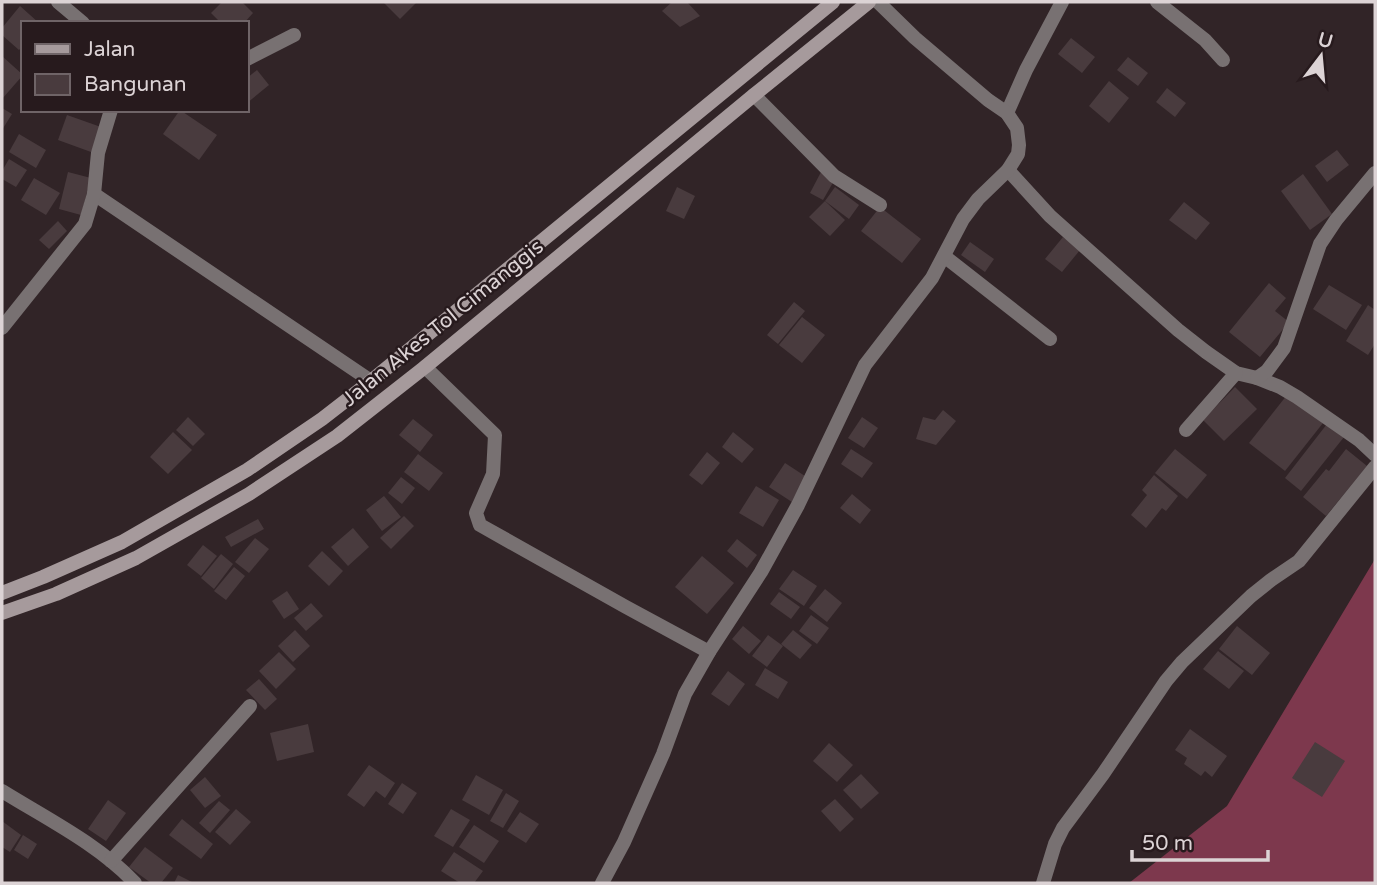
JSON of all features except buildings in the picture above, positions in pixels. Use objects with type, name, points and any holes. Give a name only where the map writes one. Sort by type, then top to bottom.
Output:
[{"type":"main road","name":"Jalan Akes Tol Cimanggis","points":[[2,593],[122,542],[247,470],[322,419],[833,2]]},
{"type":"main road","name":"Jalan Akes Tol Cimanggis","points":[[2,613],[56,594],[136,558],[249,494],[337,436],[425,367],[869,2]]},
{"type":"main road","points":[[322,419],[337,436]]},
{"type":"street","points":[[58,2],[81,21]]},
{"type":"street","points":[[602,883],[624,842],[663,754],[679,707],[709,652],[761,572],[798,505],[865,365],[932,278],[963,219],[978,199],[1008,170],[1017,154],[1017,128],[1007,113],[915,38],[878,2]]},
{"type":"street","points":[[1007,113],[1026,69],[1062,2]]},
{"type":"street","points":[[1157,2],[1205,40],[1223,60]]},
{"type":"street","points":[[248,58],[294,35]]},
{"type":"street","points":[[754,94],[834,176],[880,205]]},
{"type":"street","points":[[2,328],[85,224],[94,194],[98,153],[110,112]]},
{"type":"street","points":[[1008,170],[1049,216],[1178,330],[1236,373],[1257,377],[1297,397],[1359,440],[1375,455]]},
{"type":"street","points":[[1257,377],[1267,371],[1284,348],[1320,244],[1375,173]]},
{"type":"street","points":[[94,194],[371,381]]},
{"type":"street","points":[[944,256],[1050,339]]},
{"type":"street","points":[[425,367],[495,435],[494,474],[476,513],[480,525],[709,652]]},
{"type":"street","points":[[1186,430],[1236,373]]},
{"type":"street","points":[[1043,883],[1063,828],[1166,681],[1182,662],[1251,596],[1299,561],[1375,467]]},
{"type":"street","points":[[111,861],[250,706]]},
{"type":"street","points":[[2,790],[84,841],[121,868],[135,883]]},
{"type":"shaded area","points":[[1375,559],[1375,883],[1129,883],[1227,806]]}]
